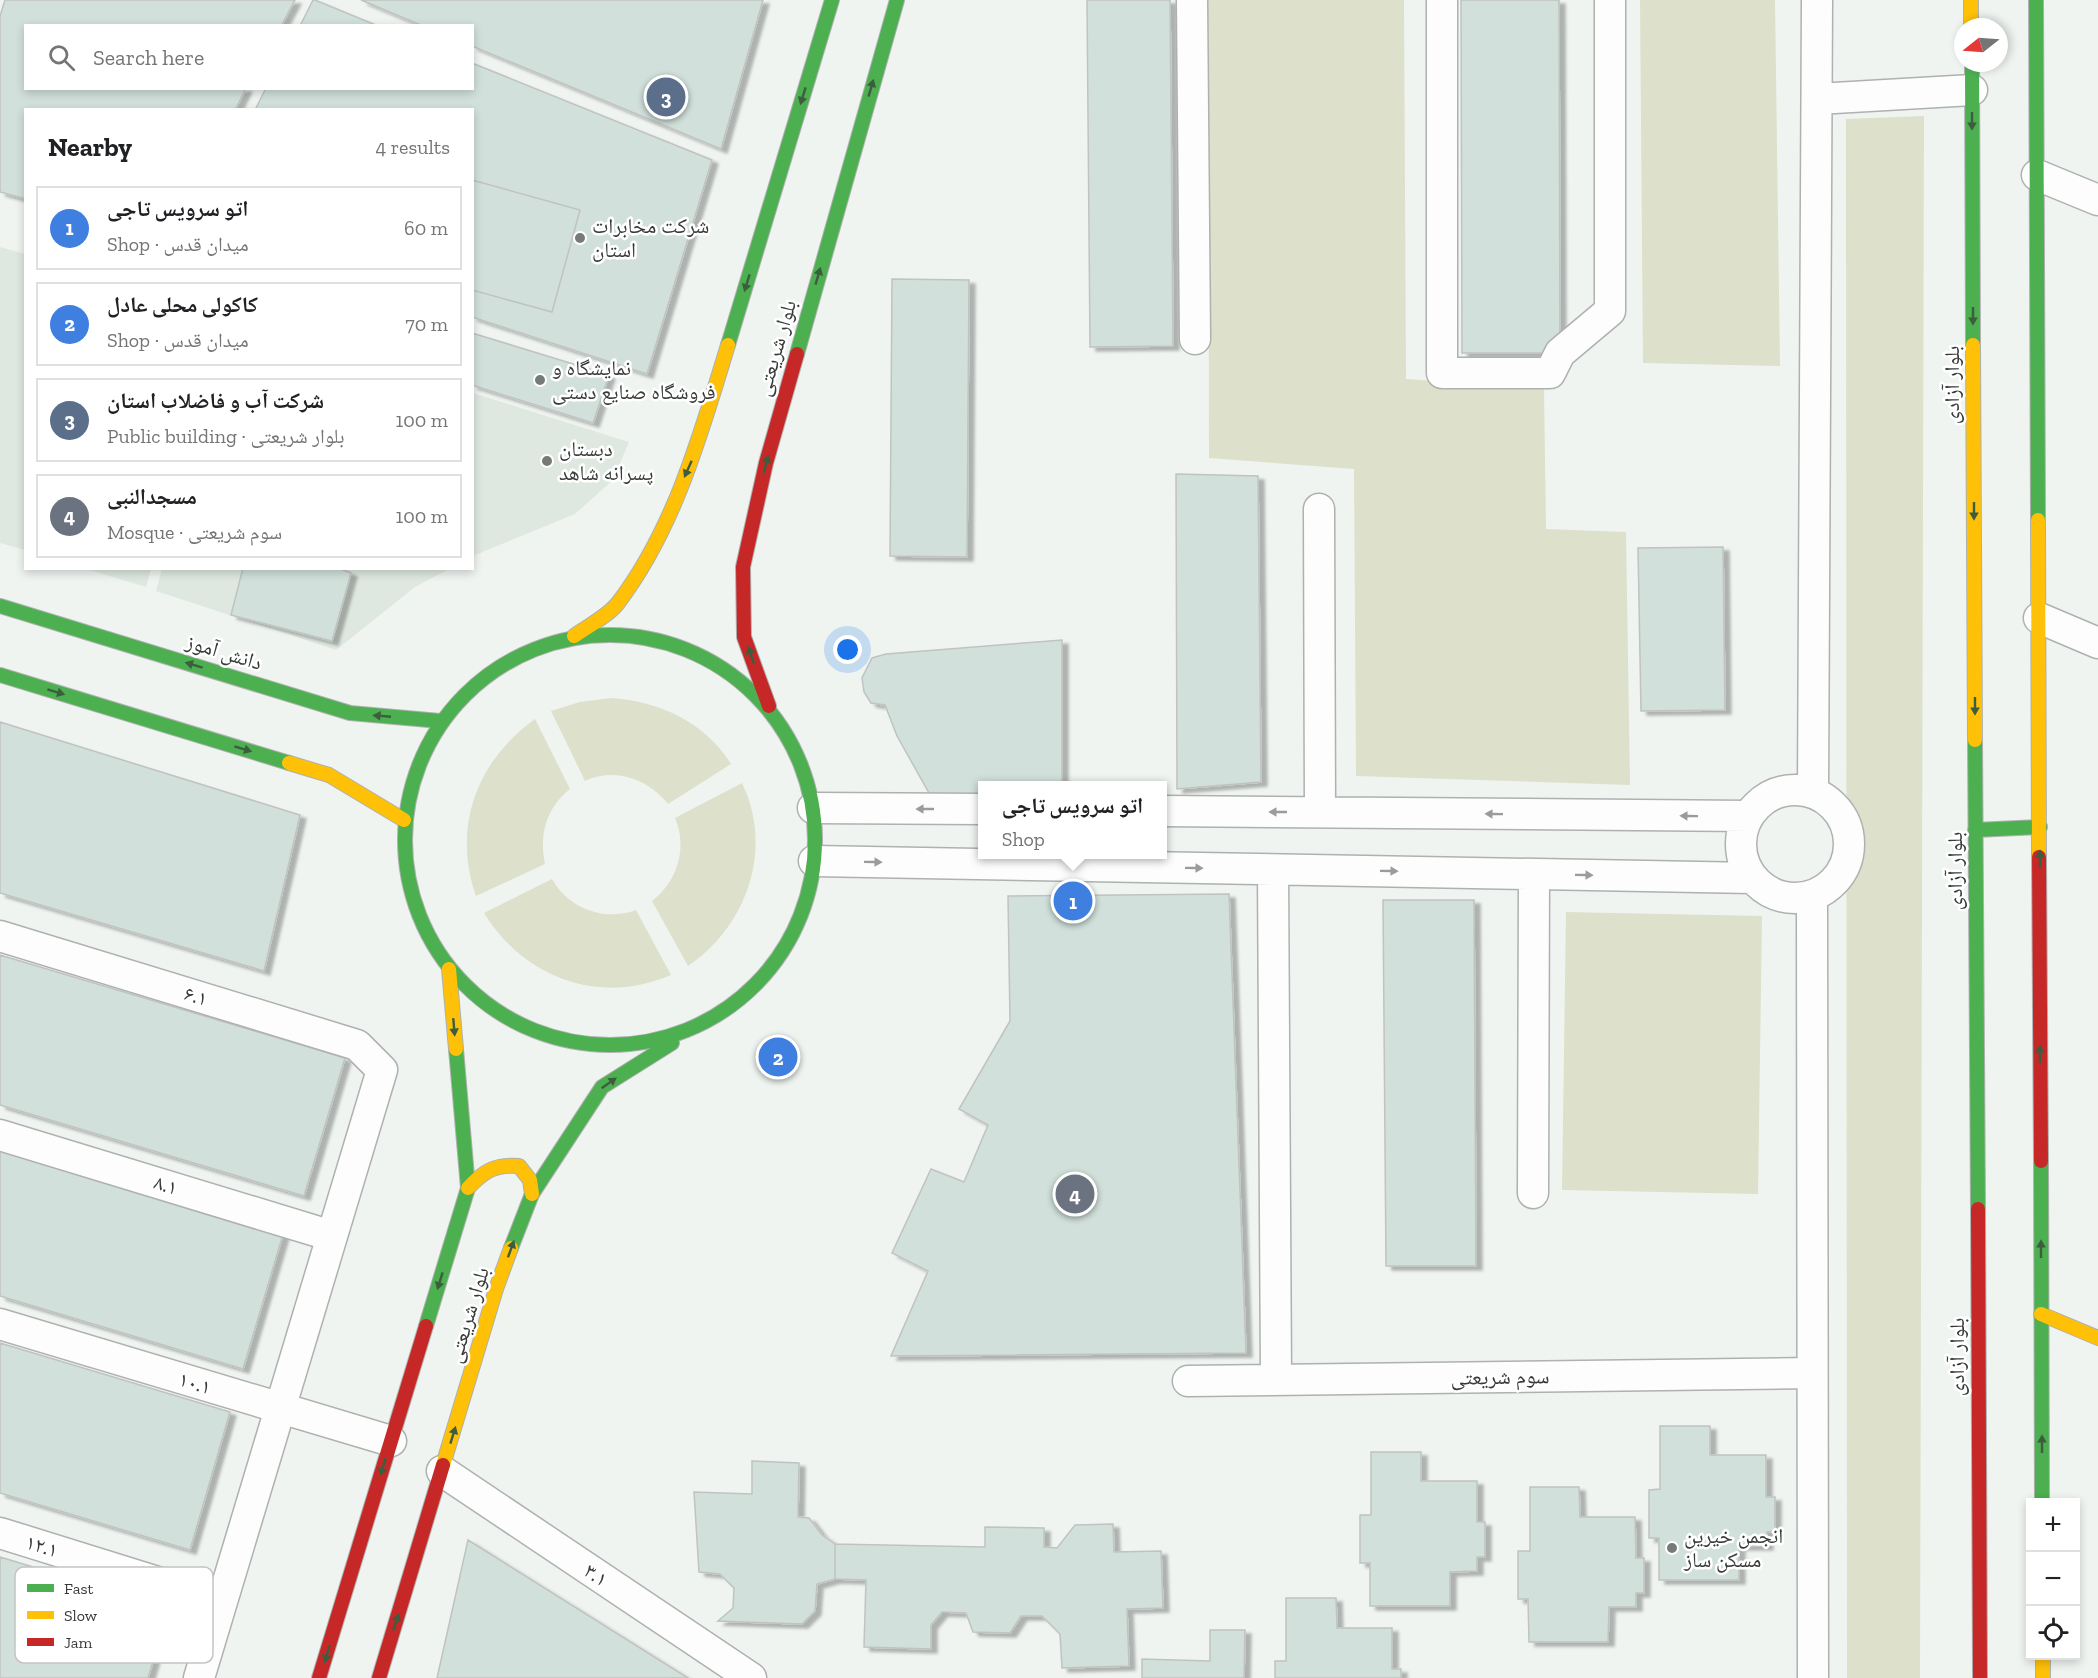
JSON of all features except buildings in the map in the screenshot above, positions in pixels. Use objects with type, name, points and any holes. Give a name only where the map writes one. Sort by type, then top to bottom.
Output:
[{"type":"main road","points":[[574,636],[618,605],[653,547],[696,450],[832,0]]},
{"type":"main road","name":"بلوار شریعتی","points":[[379,1678],[496,1289],[532,1194],[602,1087],[741,999],[777,960],[802,914],[814,861],[813,808],[798,756],[770,710],[744,637],[743,567],[766,463],[897,0]]},
{"type":"main road","points":[[1971,0],[1971,18]]},
{"type":"main road","points":[[2037,0],[2042,1498]]},
{"type":"main road","name":"بلوار آزادی","points":[[1972,76],[1980,1678]]},
{"type":"main road","name":"دانش آموز","points":[[0,606],[350,713],[440,721]]},
{"type":"main road","points":[[696,1028],[644,1043],[589,1045],[536,1033],[489,1006],[449,969],[422,924],[406,873],[404,820],[416,768],[440,721],[477,681],[522,652],[574,636],[629,634],[682,646],[730,672],[770,710]]},
{"type":"main road","points":[[0,675],[329,775],[404,820]]},
{"type":"main road","points":[[1975,830],[2040,827]]},
{"type":"main road","name":"بلوار شریعتی","points":[[320,1678],[468,1188],[449,969]]},
{"type":"main road","points":[[468,1188],[484,1171],[500,1163],[519,1166],[530,1180],[532,1194]]},
{"type":"main road","points":[[2041,1314],[2098,1338]]},
{"type":"main road","points":[[2043,1660],[2043,1678]]},
{"type":"street","points":[[1192,0],[1195,339]]},
{"type":"street","points":[[1442,0],[1442,373],[1550,373],[1560,353],[1610,310],[1610,0]]},
{"type":"street","points":[[1813,792],[1818,0]]},
{"type":"street","points":[[1817,99],[1972,76]]},
{"type":"street","points":[[2037,175],[2098,200]]},
{"type":"street","points":[[1319,509],[1320,812]]},
{"type":"street","points":[[2039,618],[2098,643]]},
{"type":"street","points":[[1794,789],[1813,792],[1828,800],[1840,813],[1847,828],[1850,844],[1847,861],[1839,877],[1828,889],[1812,896],[1796,899],[1779,897],[1764,889],[1752,878],[1744,864],[1741,848],[1742,832],[1748,816],[1760,802],[1776,793],[1794,789]]},
{"type":"street","points":[[813,808],[978,809]]},
{"type":"street","points":[[1167,811],[1748,816]]},
{"type":"street","points":[[814,861],[1752,878]]},
{"type":"street","points":[[1273,870],[1276,1380]]},
{"type":"street","points":[[1533,1193],[1534,874]]},
{"type":"street","points":[[1812,896],[1813,1678]]},
{"type":"street","name":"۶.۱","points":[[0,936],[357,1045],[382,1070],[332,1236]]},
{"type":"street","name":"۸.۱","points":[[0,1135],[332,1236]]},
{"type":"street","points":[[213,1632],[332,1236]]},
{"type":"street","name":"۱۰.۱","points":[[0,1324],[391,1441]]},
{"type":"street","name":"سوم شریعتی","points":[[1188,1380],[1812,1373]]},
{"type":"street","name":"۳.۱","points":[[442,1471],[751,1678]]},
{"type":"street","name":"۱۲.۱","points":[[0,1533],[109,1567]]},
{"type":"street","name":"۱۲.۱","points":[[213,1599],[222,1602]]},
{"type":"street","points":[[199,1678],[204,1663]]},
{"type":"shaded area","points":[[0,247],[24,254],[24,550],[0,543]]},
{"type":"shaded area","name":"دبستان پسرانه شاهد","points":[[474,393],[629,442],[613,480],[575,514],[474,556]]},
{"type":"shaded area","points":[[89,570],[151,570],[146,587]]},
{"type":"shaded area","points":[[162,570],[447,570],[415,587],[336,650],[156,591]]},
{"type":"green space","points":[[1208,0],[1404,0],[1406,379],[1544,388],[1546,529],[1626,532],[1630,785],[1356,776],[1354,469],[1209,458]]},
{"type":"green space","points":[[1640,0],[1775,0],[1780,366],[1643,363]]},
{"type":"green space","points":[[1924,116],[1920,1678],[1847,1678],[1846,119]]},
{"type":"green space","points":[[611,698],[646,704],[679,716],[708,736],[731,764],[668,804],[651,788],[630,778],[608,775],[585,781],[551,711],[580,702]]},
{"type":"green space","points":[[535,719],[570,789],[555,805],[546,823],[543,843],[545,864],[476,896],[469,871],[467,846],[474,798],[484,776],[498,755]]},
{"type":"green space","points":[[742,783],[751,808],[755,834],[755,859],[749,884],[726,930],[709,949],[688,966],[652,901],[668,884],[678,864],[680,841],[675,818]]},
{"type":"green space","points":[[552,879],[567,898],[588,910],[612,914],[636,910],[671,975],[644,984],[617,988],[591,986],[565,980],[542,969],[520,954],[501,936],[484,913]]},
{"type":"green space","points":[[1566,912],[1762,916],[1758,1194],[1562,1190]]},
{"type":"traffic: fast","points":[[728,345],[832,0]]},
{"type":"traffic: fast","points":[[797,354],[897,0]]},
{"type":"traffic: fast","points":[[2036,0],[2038,520]]},
{"type":"traffic: fast","points":[[1972,72],[1973,345]]},
{"type":"traffic: fast","points":[[0,606],[350,713],[440,721]]},
{"type":"traffic: fast","points":[[610,635],[650,639],[689,650],[724,669],[755,695],[781,726],[800,761],[811,800],[815,840],[811,880],[800,919],[781,954],[755,985],[724,1011],[689,1030],[650,1041],[610,1045],[570,1041],[531,1030],[496,1011],[465,985],[439,954],[420,919],[409,880],[405,840],[409,800],[420,761],[439,726],[465,695],[496,669],[531,650],[570,639],[610,635]]},
{"type":"traffic: fast","points":[[0,675],[289,763]]},
{"type":"traffic: fast","points":[[1975,740],[1978,1209]]},
{"type":"traffic: fast","points":[[1975,830],[2040,827]]},
{"type":"traffic: fast","points":[[511,1248],[532,1194],[602,1087],[672,1043]]},
{"type":"traffic: fast","points":[[426,1326],[468,1188],[456,1049]]},
{"type":"traffic: fast","points":[[2041,1161],[2042,1498]]},
{"type":"traffic: slow","points":[[1971,0],[1971,18]]},
{"type":"traffic: slow","points":[[574,636],[614,608],[638,574],[655,543],[684,479],[728,345]]},
{"type":"traffic: slow","points":[[1973,345],[1975,740]]},
{"type":"traffic: slow","points":[[2038,520],[2039,857]]},
{"type":"traffic: slow","points":[[289,763],[329,775],[404,820]]},
{"type":"traffic: slow","points":[[449,969],[456,1049]]},
{"type":"traffic: slow","points":[[468,1188],[490,1170],[503,1166],[519,1166],[530,1180],[532,1194]]},
{"type":"traffic: slow","points":[[443,1465],[496,1289],[511,1248]]},
{"type":"traffic: slow","points":[[2041,1314],[2098,1338]]},
{"type":"traffic: slow","points":[[2043,1660],[2043,1678]]},
{"type":"traffic: jam","points":[[769,706],[744,637],[743,567],[766,463],[797,354]]},
{"type":"traffic: jam","points":[[2039,857],[2041,1161]]},
{"type":"traffic: jam","points":[[1978,1209],[1980,1678]]},
{"type":"traffic: jam","points":[[319,1678],[426,1326]]},
{"type":"traffic: jam","points":[[379,1678],[443,1465]]},
{"type":"place","name":"شرکت آب و فاضلاب استان","points":[[666,97]]},
{"type":"place","name":"شرکت مخابرات استان","points":[[580,238]]},
{"type":"place","name":"نمایشگاه و فروشگاه صنایع دستی","points":[[540,380]]},
{"type":"place","name":"دبستان پسرانه شاهد","points":[[547,461]]},
{"type":"place","name":"اتو سرویس تاجی","points":[[1073,901]]},
{"type":"place","name":"کاکولی محلی عادل","points":[[778,1057]]},
{"type":"place","name":"مسجدالنبی","points":[[1075,1194]]},
{"type":"place","name":"انجمن خیرین مسکن ساز","points":[[1672,1548]]}]
